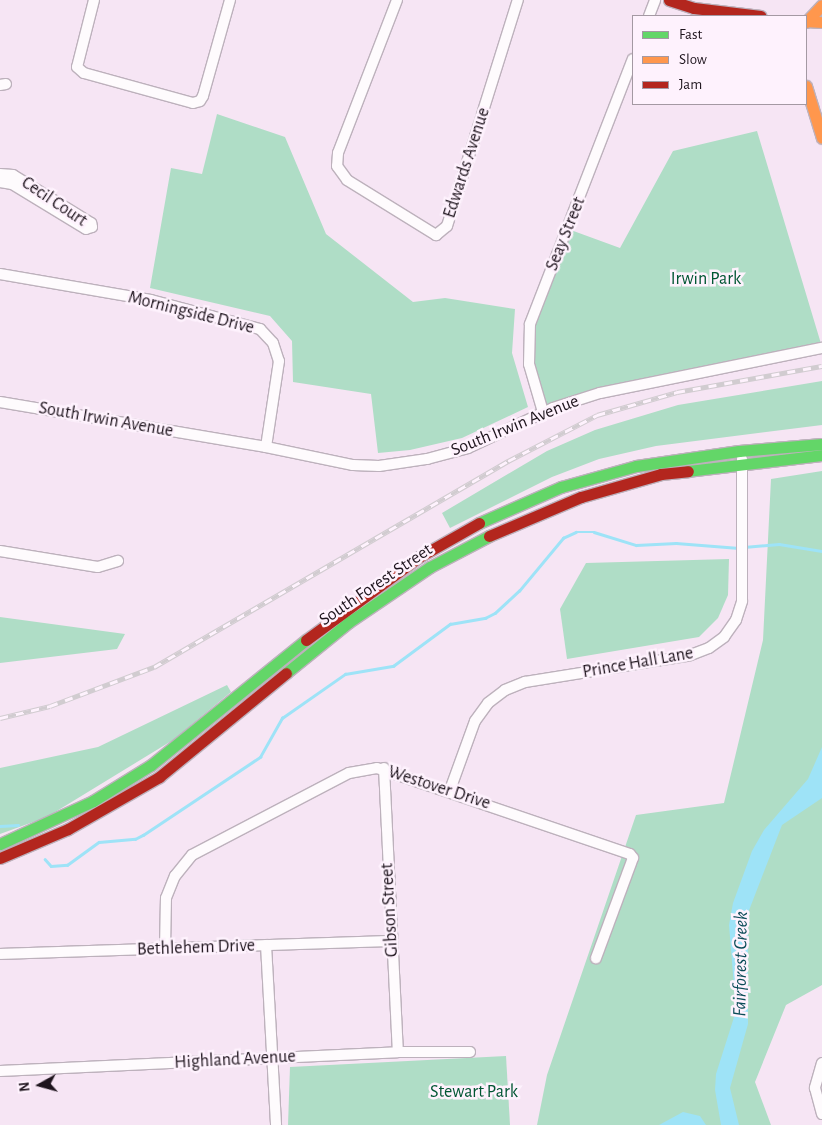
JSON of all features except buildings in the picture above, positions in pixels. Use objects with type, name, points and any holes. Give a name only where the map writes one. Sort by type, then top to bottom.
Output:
[{"type":"street","points":[[94,0],[77,67],[84,72],[193,103],[200,101],[203,96],[230,0]]},
{"type":"street","name":"Edwards Avenue","points":[[398,0],[338,153],[337,166],[347,180],[436,234],[447,226],[518,0]]},
{"type":"street","points":[[649,15],[656,0]]},
{"type":"street","points":[[669,0],[694,8],[754,15]]},
{"type":"street","points":[[807,21],[822,5]]},
{"type":"street","points":[[807,22],[822,22]]},
{"type":"street","name":"Seay Street","points":[[543,412],[529,364],[530,324],[632,62]]},
{"type":"street","points":[[807,89],[822,138]]},
{"type":"street","name":"Cecil Court","points":[[4,178],[91,223],[92,227],[86,229],[4,178]]},
{"type":"street","name":"Morningside Drive","points":[[0,274],[151,300],[260,329],[273,343],[279,361],[266,447]]},
{"type":"street","name":"South Irwin Avenue","points":[[0,402],[266,447],[353,465],[410,463],[468,448],[543,412],[608,391],[822,348]]},
{"type":"street","name":"South Forest Street","points":[[0,844],[85,805],[151,765],[336,614],[462,532],[524,501],[598,475],[675,458],[822,444]]},
{"type":"street","name":"Prince Hall Lane","points":[[450,790],[475,721],[488,703],[505,690],[525,682],[688,656],[716,644],[730,629],[740,611],[743,557],[744,464],[739,451]]},
{"type":"street","name":"South Forest Street","points":[[0,858],[68,829],[159,777],[349,622],[466,546],[542,511],[621,484],[661,474],[822,455]]},
{"type":"street","points":[[0,551],[98,567],[118,561]]},
{"type":"street","name":"Westover Drive","points":[[165,948],[168,893],[175,876],[192,855],[349,773],[384,768],[450,790],[633,858],[596,958]]},
{"type":"street","name":"Gibson Street","points":[[384,768],[398,1052]]},
{"type":"street","name":"Bethlehem Drive","points":[[0,954],[392,941]]},
{"type":"street","points":[[266,945],[274,1058],[276,1125]]},
{"type":"street","name":"Highland Avenue","points":[[0,1071],[398,1052],[470,1052]]},
{"type":"street","points":[[822,1063],[815,1088],[822,1114]]},
{"type":"green space","points":[[217,114],[285,137],[326,234],[413,302],[445,298],[515,309],[512,353],[528,407],[462,438],[410,450],[378,453],[371,394],[293,382],[292,341],[270,316],[150,288],[171,168],[202,174]]},
{"type":"green space","name":"Irwin Park","points":[[757,131],[822,347],[632,385],[543,412],[527,347],[568,229],[620,248],[673,151]]},
{"type":"green space","points":[[822,381],[822,425],[656,446],[599,459],[552,477],[450,528],[442,513],[547,451],[595,430],[678,405]]},
{"type":"green space","points":[[822,471],[822,985],[786,1005],[755,1082],[771,1125],[537,1125],[547,1075],[636,815],[724,803],[763,640],[771,479]]},
{"type":"green space","points":[[729,559],[728,595],[718,618],[699,637],[567,659],[560,609],[586,563]]},
{"type":"green space","points":[[0,617],[125,634],[117,649],[0,663]]},
{"type":"green space","points":[[227,685],[231,692],[173,740],[47,817],[0,834],[0,768],[98,747]]},
{"type":"green space","name":"Stewart Park","points":[[506,1056],[510,1125],[288,1125],[290,1067]]},
{"type":"water","name":"Fairforest Creek","points":[[822,747],[822,798],[782,825],[748,913],[748,1024],[730,1088],[739,1125],[721,1125],[715,1090],[716,1074],[736,1011],[729,925],[733,903],[752,851],[764,830],[808,779]]},
{"type":"water","points":[[683,1112],[700,1116],[706,1125],[659,1125]]},
{"type":"waterway","points":[[45,859],[51,866],[67,865],[99,842],[135,839],[143,835],[260,757],[282,718],[345,674],[393,666],[450,624],[485,618],[495,613],[519,591],[563,538],[576,532],[594,532],[636,545],[676,543],[739,548]]},
{"type":"waterway","points":[[744,547],[779,544],[822,551]]},
{"type":"waterway","points":[[0,826],[18,825]]},
{"type":"railway","points":[[0,718],[50,706],[154,667],[508,461],[597,415],[677,392],[822,366]]},
{"type":"traffic: fast","points":[[479,523],[561,487],[636,466],[739,451],[822,444]]},
{"type":"traffic: fast","points":[[688,471],[822,455]]},
{"type":"traffic: fast","points":[[286,673],[349,622],[430,567],[489,536]]},
{"type":"traffic: fast","points":[[0,844],[93,801],[151,765],[306,640]]},
{"type":"traffic: slow","points":[[807,21],[822,5]]},
{"type":"traffic: slow","points":[[807,21],[822,22]]},
{"type":"traffic: slow","points":[[807,89],[822,138]]},
{"type":"traffic: jam","points":[[669,0],[694,8],[753,15]]},
{"type":"traffic: jam","points":[[489,536],[581,497],[661,474],[688,471]]},
{"type":"traffic: jam","points":[[306,640],[419,557],[479,523]]},
{"type":"traffic: jam","points":[[0,858],[68,829],[159,777],[286,673]]}]
